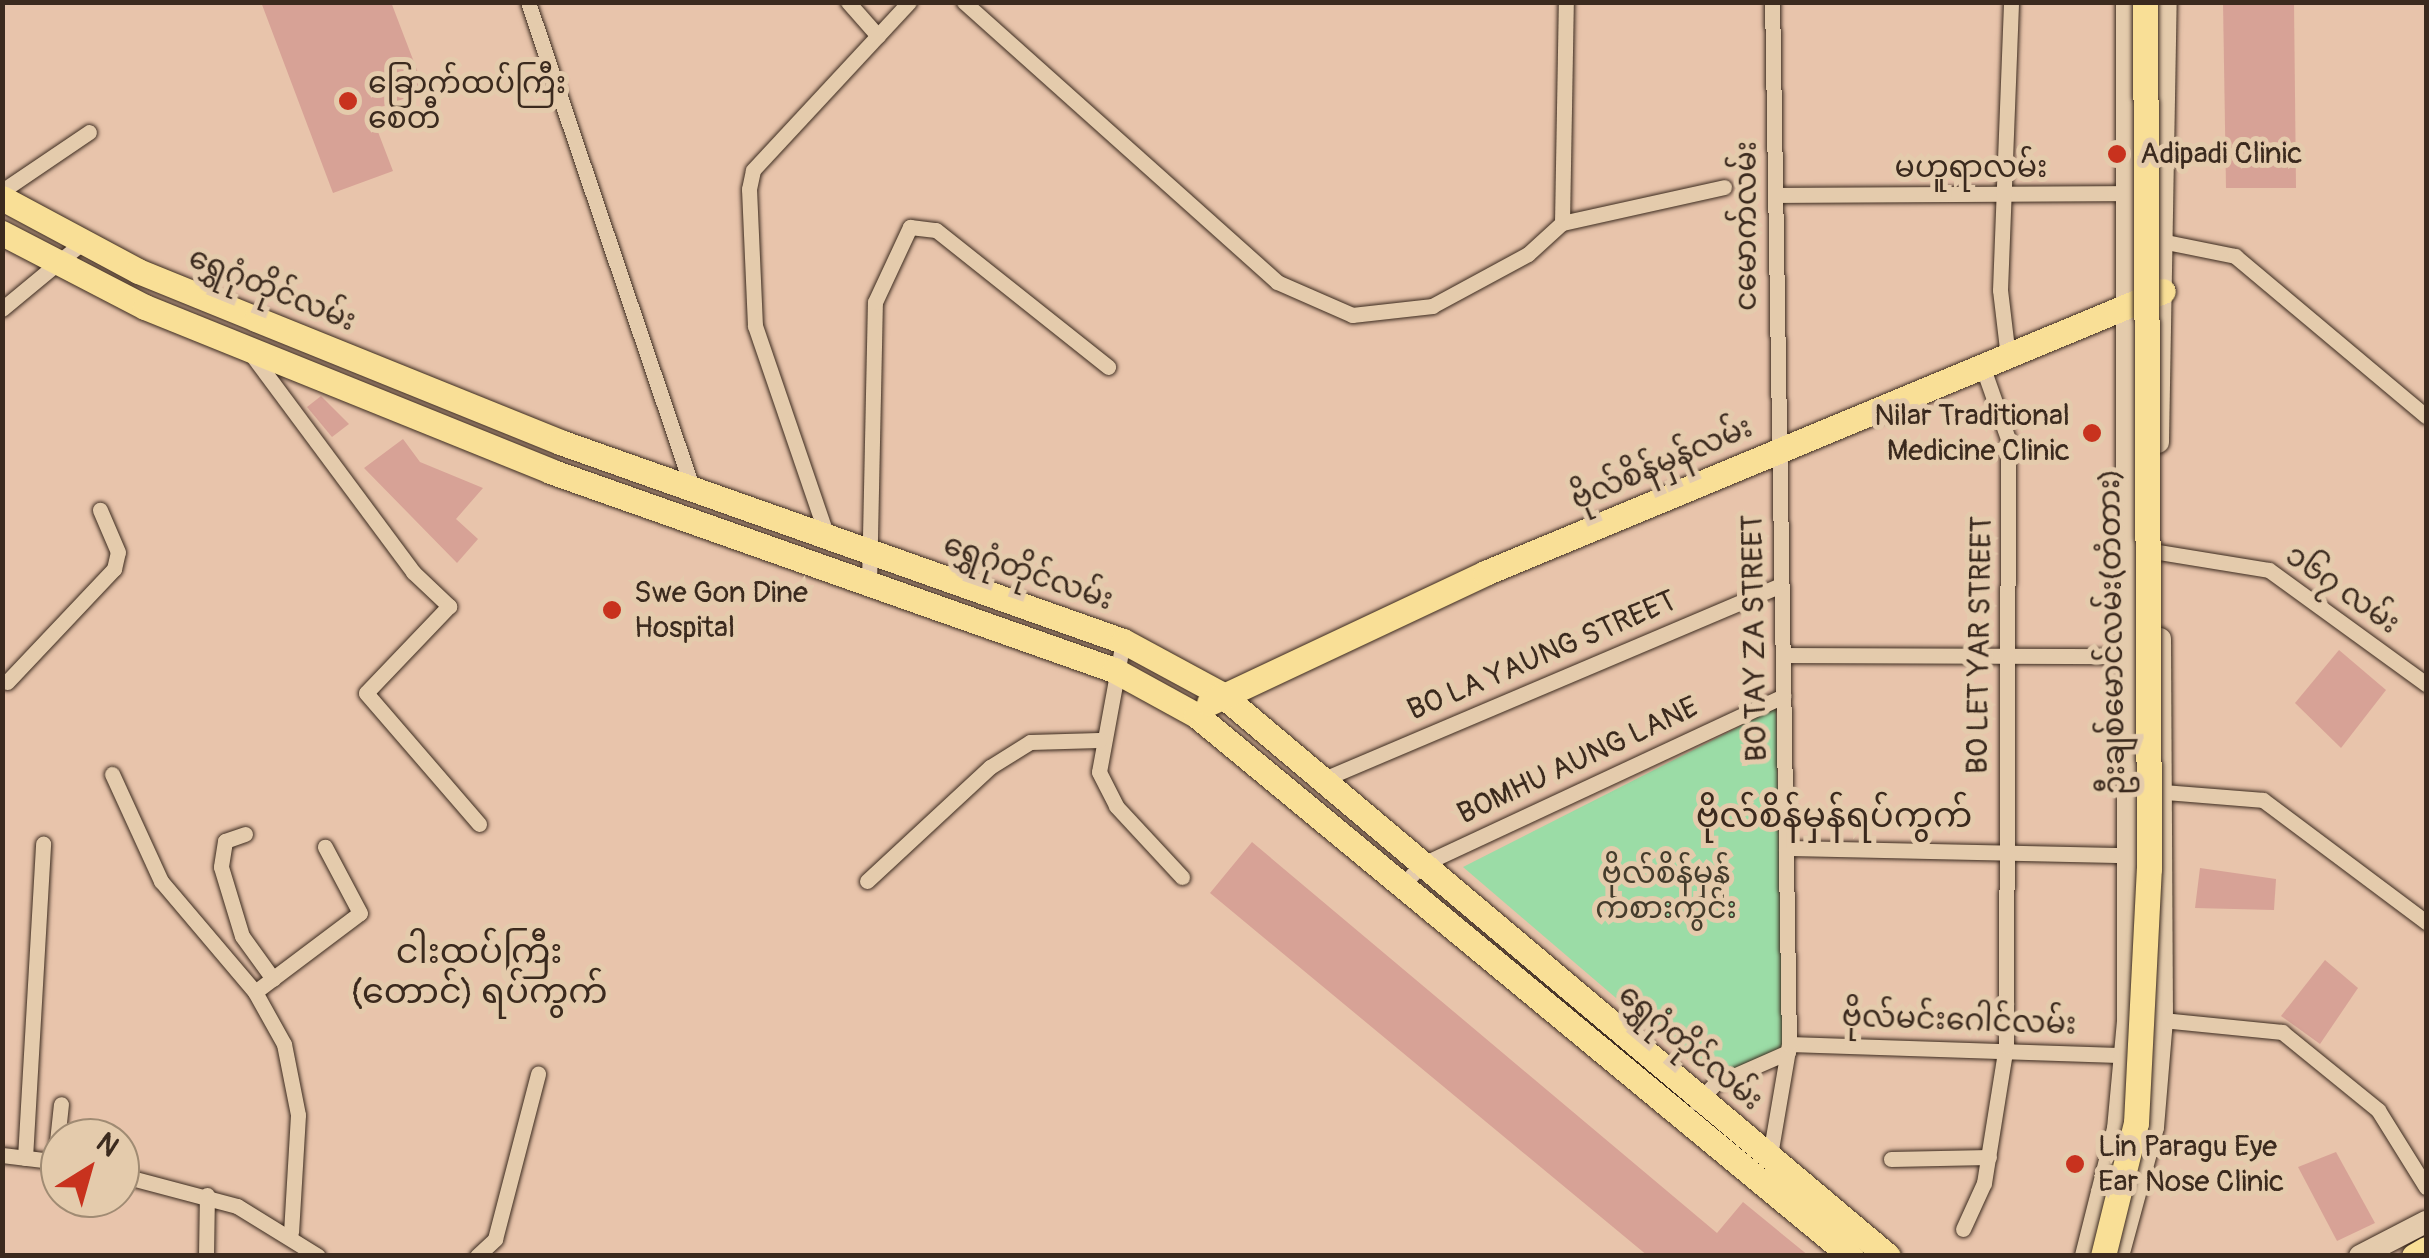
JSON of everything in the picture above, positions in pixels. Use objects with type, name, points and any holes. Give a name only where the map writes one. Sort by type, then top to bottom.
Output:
[{"type":"main road","points":[[2086,1256],[2118,1129],[2126,1054],[2132,854],[2125,307],[2128,2]]},
{"type":"main road","name":"ဦးချစ်မောင်လမ်း(တံတား)","points":[[2103,1256],[2136,1124],[2148,870],[2145,2]]},
{"type":"main road","points":[[2118,1256],[2153,1127],[2162,1020],[2164,792],[2158,474],[2166,240],[2166,2]]},
{"type":"main road","points":[[2128,126],[2166,126]]},
{"type":"main road","name":"ရွှေဂုံတိုင်လမ်း","points":[[2,198],[83,242],[693,490],[1123,641],[1221,694],[1324,779],[1692,1109]]},
{"type":"main road","name":"ရွှေဂုံတိုင်လမ်း","points":[[2,234],[58,266],[550,471],[1114,670],[1196,715],[1402,886],[1764,1168],[1888,1256]]},
{"type":"main road","name":"ဗိုလ်စိန်မှန်လမ်း","points":[[1196,715],[1221,694],[1779,450],[2163,290]]},
{"type":"main road","points":[[2128,473],[2158,474]]},
{"type":"main road","points":[[821,568],[828,539]]},
{"type":"main road","points":[[2132,752],[2162,751]]},
{"type":"main road","name":"ရွှေဂုံတိုင်လမ်း","points":[[1764,1168],[1851,1256]]},
{"type":"main road","points":[[2360,1256],[2426,1222]]},
{"type":"main road","points":[[2414,1256],[2426,1249]]},
{"type":"street","points":[[528,2],[693,490]]},
{"type":"street","points":[[848,2],[878,36]]},
{"type":"street","points":[[828,539],[755,326],[749,189],[753,170],[909,2]]},
{"type":"street","points":[[964,2],[1277,282],[1352,315],[1432,306],[1528,254],[1562,223],[1724,187]]},
{"type":"street","points":[[1562,223],[1566,2]]},
{"type":"street","name":"ငမောက်လမ်း","points":[[1772,2],[1779,450]]},
{"type":"street","name":"BO LET YAR STREET","points":[[1964,1229],[1990,1157],[2006,1046],[2003,853],[2012,654],[2008,439],[1996,362],[2011,2]]},
{"type":"street","points":[[2,190],[89,132]]},
{"type":"street","name":"မဟူရာလမ်း","points":[[1775,195],[2002,198],[2166,192]]},
{"type":"street","points":[[868,584],[876,556],[875,302],[895,250],[919,225],[1108,367]]},
{"type":"street","points":[[2127,239],[2166,240],[2224,251],[2426,416]]},
{"type":"street","points":[[2,309],[83,242]]},
{"type":"street","points":[[246,346],[412,572],[450,606],[366,692],[479,824]]},
{"type":"street","name":"BO TAY ZA STREET","points":[[1764,1168],[1789,1048],[1779,450]]},
{"type":"street","points":[[6,682],[114,569],[118,552],[100,510]]},
{"type":"street","name":"၁၆၇ လမ်း","points":[[2159,552],[2269,570],[2426,684]]},
{"type":"street","name":"BO LA YAUNG STREET","points":[[1324,779],[1781,585]]},
{"type":"street","points":[[1123,641],[1099,740],[1100,772],[1116,806],[1182,877]]},
{"type":"street","points":[[1783,654],[2130,656]]},
{"type":"street","name":"BOMHU AUNG LANE","points":[[1402,886],[1421,865],[1783,696]]},
{"type":"street","points":[[867,881],[990,767],[1030,742],[1099,740]]},
{"type":"street","points":[[112,774],[161,881],[256,992],[284,1044],[298,1115],[291,1232]]},
{"type":"street","points":[[2164,792],[2263,800],[2426,922]]},
{"type":"street","points":[[245,834],[225,841],[221,866],[242,936],[273,979]]},
{"type":"street","points":[[25,1158],[44,844]]},
{"type":"street","points":[[256,992],[360,913],[326,848]]},
{"type":"street","points":[[1786,848],[2132,854]]},
{"type":"street","points":[[2162,1020],[2282,1032],[2378,1110],[2426,1187]]},
{"type":"street","name":"ဗိုလ်မင်းဂေါင်လမ်း","points":[[1789,1048],[2006,1046],[2126,1054]]},
{"type":"street","points":[[1692,1109],[1789,1048]]},
{"type":"street","points":[[477,1256],[495,1239],[538,1074]]},
{"type":"street","points":[[61,1118],[62,1104]]},
{"type":"street","points":[[2,1155],[40,1159]]},
{"type":"street","points":[[1891,1159],[1990,1157]]},
{"type":"street","points":[[140,1180],[207,1195],[291,1232],[318,1256]]},
{"type":"street","points":[[206,1256],[207,1195]]},
{"type":"green space","name":"ဗိုလ်စိန်မှန် ကစားကွင်း","points":[[1776,708],[1783,1047],[1713,1081],[1463,867]]},
{"type":"building","name":"ခြောက်ထပ်ကြီး စေတီ","points":[[261,2],[391,2],[425,91],[370,111],[393,171],[333,193]]},
{"type":"building","points":[[2223,2],[2294,2],[2296,188],[2226,188]]},
{"type":"building","points":[[321,396],[349,424],[332,437],[307,407]]},
{"type":"building","points":[[403,439],[420,462],[483,488],[456,519],[478,539],[457,563],[364,468]]},
{"type":"building","points":[[2339,650],[2386,690],[2341,748],[2295,703]]},
{"type":"building","points":[[1252,842],[1717,1233],[1743,1202],[1809,1256],[1648,1256],[1210,893]]},
{"type":"building","points":[[2200,868],[2276,879],[2274,910],[2195,908]]},
{"type":"building","points":[[2325,960],[2358,988],[2320,1044],[2281,1016]]},
{"type":"building","points":[[2336,1152],[2375,1223],[2337,1241],[2298,1167]]},
{"type":"place","name":"ခြောက်ထပ်ကြီး စေတီ","points":[[348,101]]},
{"type":"place","name":"Adipadi Clinic","points":[[2117,154]]},
{"type":"place","name":"Nilar Traditional Medicine Clinic","points":[[2092,433]]},
{"type":"place","name":"Swe Gon Dine Hospital","points":[[612,610]]},
{"type":"place","name":"Lin Paragu Eye Ear Nose Clinic","points":[[2075,1164]]},
{"type":"district","name":"ဗိုလ်စိန်မှန်ရပ်ကွက်","points":[[1834,816]]},
{"type":"district","name":"ငါးထပ်ကြီး (တောင်) ရပ်ကွက်","points":[[479,972]]}]
